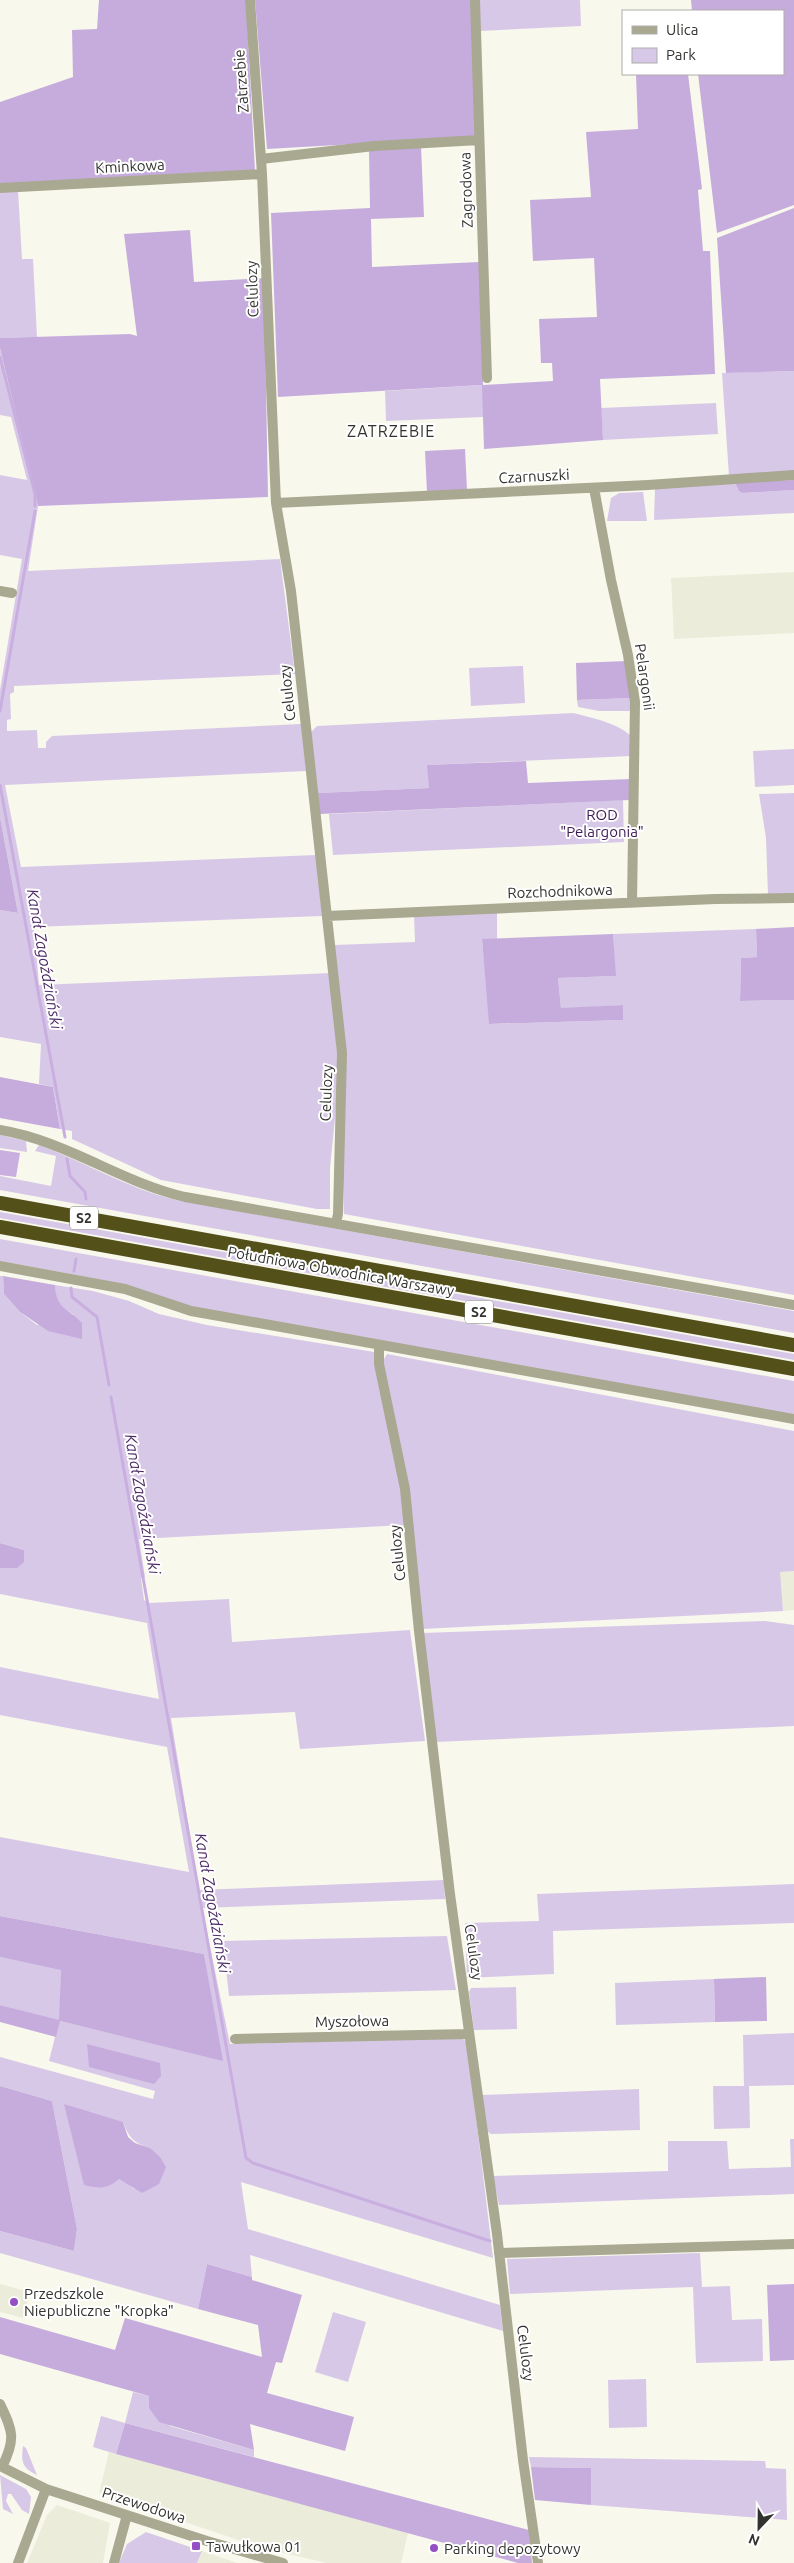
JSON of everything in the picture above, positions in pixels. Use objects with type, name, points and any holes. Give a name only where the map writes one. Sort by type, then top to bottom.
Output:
[{"type":"highway","name":"Południowa Obwodnica Warszawy","points":[[0,1204],[794,1345]]},
{"type":"highway","name":"Południowa Obwodnica Warszawy","points":[[0,1227],[794,1369]]},
{"type":"street","name":"Zatrzebie","points":[[250,0],[261,159]]},
{"type":"street","name":"Zagrodowa","points":[[475,0],[487,378]]},
{"type":"street","points":[[261,159],[374,146],[479,140]]},
{"type":"street","name":"Celulozy","points":[[261,159],[276,502],[291,591],[342,1053],[338,1214],[336,1223]]},
{"type":"street","name":"Kminkowa","points":[[0,188],[262,174]]},
{"type":"street","name":"Czarnuszki","points":[[276,502],[594,488],[794,475]]},
{"type":"street","name":"Pelargonii","points":[[594,488],[610,580],[628,655],[635,702],[632,903]]},
{"type":"street","points":[[0,591],[12,593]]},
{"type":"street","name":"Rozchodnikowa","points":[[327,916],[794,898]]},
{"type":"street","points":[[0,1130],[20,1133],[58,1145],[123,1176],[164,1192],[794,1305]]},
{"type":"street","points":[[0,1266],[124,1289],[191,1311],[794,1419]]},
{"type":"street","name":"Celulozy","points":[[379,1345],[379,1364],[405,1489],[419,1631],[523,2460],[538,2563]]},
{"type":"street","name":"Myszołowa","points":[[235,2039],[469,2034]]},
{"type":"street","points":[[498,2249],[794,2244]]},
{"type":"street","points":[[0,2404],[9,2423],[13,2440],[1,2467]]},
{"type":"street","name":"Przewodowa","points":[[1,2467],[46,2489],[283,2563]]},
{"type":"street","points":[[18,2563],[46,2489]]},
{"type":"street","points":[[114,2563],[127,2515]]},
{"type":"shaded area","points":[[99,0],[246,0],[255,171],[0,185],[0,102],[73,77],[72,30],[97,29]]},
{"type":"shaded area","points":[[255,0],[471,0],[476,137],[267,149]]},
{"type":"shaded area","points":[[691,0],[794,0],[794,205],[717,233],[698,75],[784,75],[784,10],[692,10]]},
{"type":"shaded area","points":[[636,75],[688,75],[702,189],[698,190],[703,251],[710,251],[715,374],[600,379],[603,440],[484,449],[482,385],[278,397],[271,213],[370,208],[369,150],[421,146],[424,217],[371,219],[372,267],[479,262],[483,385],[553,381],[552,363],[541,363],[539,319],[597,317],[594,258],[533,261],[530,200],[591,197],[586,132],[638,129]]},
{"type":"shaded area","points":[[794,208],[794,371],[726,373],[717,238]]},
{"type":"shaded area","points":[[190,230],[194,282],[264,278],[268,497],[38,506],[0,348],[0,338],[130,334],[137,336],[124,234]]},
{"type":"shaded area","points":[[465,449],[467,490],[427,492],[425,451]]},
{"type":"shaded area","points":[[794,480],[794,490],[743,493],[739,491],[735,482]]},
{"type":"shaded area","points":[[794,572],[794,633],[674,639],[671,578]]},
{"type":"shaded area","points":[[627,661],[632,698],[577,700],[576,663]]},
{"type":"shaded area","points":[[526,761],[528,783],[631,779],[629,800],[320,814],[318,793],[429,788],[427,765]]},
{"type":"shaded area","points":[[0,817],[18,913],[0,910]]},
{"type":"shaded area","points":[[794,927],[794,1000],[740,1001],[741,958],[757,957],[756,929]]},
{"type":"shaded area","points":[[613,934],[616,976],[558,978],[561,1008],[623,1005],[623,1020],[489,1024],[482,939]]},
{"type":"shaded area","points":[[0,1077],[53,1087],[60,1129],[0,1118]]},
{"type":"shaded area","points":[[0,1150],[20,1153],[16,1177],[0,1175]]},
{"type":"shaded area","points":[[3,1276],[55,1285],[60,1303],[82,1323],[82,1339],[48,1331],[20,1312],[4,1294]]},
{"type":"shaded area","points":[[0,1543],[24,1550],[24,1562],[17,1568],[0,1568]]},
{"type":"shaded area","points":[[794,1571],[794,1610],[783,1611],[779,1572]]},
{"type":"shaded area","points":[[0,1916],[204,1954],[223,2061],[60,2021],[56,2037],[0,2022],[0,2005],[59,2020],[61,1970],[0,1957]]},
{"type":"shaded area","points":[[766,1977],[767,2021],[715,2022],[714,1979]]},
{"type":"shaded area","points":[[87,2044],[160,2063],[161,2076],[154,2084],[89,2067]]},
{"type":"shaded area","points":[[0,2086],[52,2101],[77,2229],[74,2251],[0,2231]]},
{"type":"shaded area","points":[[64,2104],[123,2122],[128,2137],[135,2143],[150,2148],[160,2157],[166,2167],[159,2184],[142,2193],[119,2179],[111,2185],[103,2187],[84,2185]]},
{"type":"shaded area","points":[[207,2264],[252,2277],[252,2280],[302,2295],[282,2363],[276,2362],[267,2393],[354,2417],[345,2451],[250,2424],[254,2450],[159,2422],[149,2408],[149,2396],[0,2354],[0,2317],[115,2350],[125,2318],[262,2357],[258,2325],[198,2309]]},
{"type":"shaded area","name":"Przedszkole Niepubliczne \"Kropka\"","points":[[0,2284],[30,2292],[23,2318],[0,2312]]},
{"type":"shaded area","points":[[794,2284],[794,2360],[770,2361],[767,2285]]},
{"type":"shaded area","points":[[125,2423],[529,2530],[532,2563],[518,2563],[116,2454]]},
{"type":"shaded area","points":[[109,2452],[408,2533],[401,2563],[327,2563],[262,2548],[99,2493]]},
{"type":"shaded area","points":[[531,2467],[591,2468],[591,2505],[535,2500]]},
{"type":"shaded area","points":[[57,2505],[110,2523],[103,2563],[27,2563],[47,2515]]},
{"type":"shaded area","points":[[202,2551],[237,2563],[197,2563]]},
{"type":"green space","points":[[478,0],[580,0],[581,26],[480,31]]},
{"type":"green space","points":[[18,190],[22,259],[33,259],[37,337],[0,338],[0,191]]},
{"type":"green space","points":[[0,348],[38,506],[28,571],[280,559],[295,674],[14,686],[14,692],[10,694],[11,719],[7,720],[7,731],[37,730],[38,748],[46,748],[46,742],[52,736],[301,724],[306,771],[5,785],[21,867],[316,855],[322,916],[34,927],[39,985],[331,973],[339,1078],[330,1168],[330,1209],[317,1209],[161,1180],[72,1139],[72,1131],[60,1129],[53,1087],[39,1084],[41,1044],[0,1037],[0,910],[18,913],[0,817],[0,690],[22,559],[0,555],[0,475],[27,480],[11,417],[0,415]]},
{"type":"green space","points":[[794,371],[794,471],[729,476],[722,373]]},
{"type":"green space","points":[[483,385],[483,417],[386,421],[385,391]]},
{"type":"green space","points":[[716,403],[718,434],[603,440],[601,408]]},
{"type":"green space","points":[[735,482],[743,493],[794,490],[794,513],[654,520],[655,488]]},
{"type":"green space","points":[[643,492],[647,521],[607,521],[611,498],[619,493]]},
{"type":"green space","points":[[523,666],[525,703],[471,706],[469,668]]},
{"type":"green space","points":[[632,698],[629,711],[599,711],[578,707],[577,700]]},
{"type":"green space","points":[[573,713],[603,721],[630,735],[631,756],[428,765],[429,788],[318,793],[311,732],[317,726]]},
{"type":"green space","points":[[794,749],[794,785],[755,787],[753,751]]},
{"type":"green space","points":[[794,793],[794,895],[768,895],[766,838],[759,794]]},
{"type":"green space","name":"ROD \"Pelargonia\"","points":[[623,800],[624,842],[333,855],[329,814]]},
{"type":"green space","points":[[497,911],[497,939],[482,940],[490,1024],[623,1020],[623,1005],[561,1009],[558,978],[615,976],[613,934],[756,929],[757,957],[741,958],[740,1001],[794,1000],[794,1295],[344,1214],[342,1135],[345,1050],[334,945],[415,942],[414,914]]},
{"type":"green space","points":[[0,1135],[26,1141],[27,1152],[0,1148]]},
{"type":"green space","points":[[39,1145],[141,1189],[176,1200],[794,1311],[794,1333],[0,1190],[0,1176],[51,1186],[56,1156],[35,1151]]},
{"type":"green space","points":[[0,1212],[794,1354],[794,1360],[0,1218]]},
{"type":"green space","points":[[0,1239],[794,1381],[794,1415],[191,1308],[102,1280],[0,1261]]},
{"type":"green space","points":[[0,1276],[3,1276],[4,1294],[20,1312],[37,1325],[74,1315],[57,1300],[55,1285],[93,1291],[129,1301],[159,1314],[207,1325],[374,1352],[404,1506],[404,1525],[139,1539],[145,1577],[141,1578],[144,1600],[150,1603],[229,1599],[232,1642],[410,1630],[425,1741],[300,1749],[295,1712],[171,1718],[199,1890],[444,1880],[445,1899],[202,1908],[230,2044],[461,2038],[467,2042],[493,2258],[241,2182],[248,2229],[500,2305],[503,2331],[250,2255],[252,2277],[207,2264],[198,2309],[0,2253],[0,2231],[74,2251],[77,2229],[52,2101],[0,2086],[0,2057],[153,2099],[155,2091],[49,2061],[59,2021],[0,2005],[0,1957],[61,1969],[60,2021],[157,2044],[211,1997],[204,1954],[0,1916],[0,1837],[189,1872],[167,1747],[0,1715],[0,1667],[159,1699],[147,1623],[0,1594],[0,1568],[6,1568],[24,1550],[0,1543]],"holes":[[[123,2122],[133,2139],[150,2148],[134,2189],[125,2180],[119,2179]]]},
{"type":"green space","points":[[387,1354],[794,1431],[794,1571],[780,1572],[783,1611],[422,1629],[383,1361]]},
{"type":"green space","points":[[765,1621],[794,1625],[794,1726],[435,1742],[422,1633]]},
{"type":"green space","points":[[794,1884],[794,1923],[553,1931],[554,1974],[467,1978],[465,1923],[539,1921],[537,1894]]},
{"type":"green space","points":[[447,1936],[456,1990],[229,1996],[223,1941]]},
{"type":"green space","points":[[714,1979],[715,2022],[616,2025],[615,1983]]},
{"type":"green space","points":[[516,1987],[517,2029],[474,2030],[469,1992],[471,1988]]},
{"type":"green space","points":[[794,2033],[794,2085],[749,2086],[750,2128],[714,2129],[713,2086],[744,2086],[743,2035]]},
{"type":"green space","points":[[639,2089],[640,2130],[491,2134],[484,2129],[482,2095]]},
{"type":"green space","points":[[790,2139],[794,2139],[794,2194],[499,2205],[493,2176],[668,2171],[668,2141],[727,2141],[729,2169],[791,2167]]},
{"type":"green space","points":[[700,2253],[702,2287],[730,2286],[732,2320],[762,2319],[763,2361],[696,2363],[693,2287],[510,2294],[507,2259]]},
{"type":"green space","points":[[333,2312],[366,2322],[348,2382],[315,2372]]},
{"type":"green space","points":[[646,2379],[647,2427],[609,2428],[608,2380]]},
{"type":"green space","points":[[133,2392],[149,2396],[170,2426],[254,2450],[254,2457],[125,2423]]},
{"type":"green space","points":[[101,2416],[125,2423],[116,2454],[93,2447]]},
{"type":"green space","points":[[23,2446],[26,2448],[37,2475],[25,2467],[22,2456]]},
{"type":"green space","points":[[529,2457],[765,2461],[766,2468],[786,2469],[787,2520],[591,2505],[591,2468],[531,2467]]},
{"type":"green space","points":[[0,2475],[26,2489],[31,2497],[29,2514],[22,2510],[11,2494],[8,2494],[6,2501],[13,2514],[3,2509]]},
{"type":"green space","points":[[146,2532],[202,2551],[197,2563],[119,2563],[127,2544]]},
{"type":"waterway","name":"Kanał Zagoździański","points":[[0,357],[35,494],[35,506]]},
{"type":"waterway","name":"Kanał Zagoździański","points":[[0,711],[35,511]]},
{"type":"waterway","name":"Kanał Zagoździański","points":[[0,785],[65,1137]]},
{"type":"waterway","name":"Kanał Zagoździański","points":[[67,1159],[70,1176],[85,1192],[86,1199]]},
{"type":"waterway","name":"Kanał Zagoździański","points":[[74,1271],[76,1259]]},
{"type":"waterway","name":"Kanał Zagoździański","points":[[71,1288],[72,1297],[97,1317],[109,1385]]},
{"type":"waterway","name":"Kanał Zagoździański","points":[[111,1397],[246,2158],[253,2163],[490,2241]]},
{"type":"place","name":"Przedszkole Niepubliczne \"Kropka\"","points":[[14,2302]]},
{"type":"place","name":"Tawułkowa 01","points":[[196,2546]]},
{"type":"place","name":"Parking depozytowy","points":[[434,2548]]},
{"type":"district","name":"ZATRZEBIE","points":[[391,431]]}]
